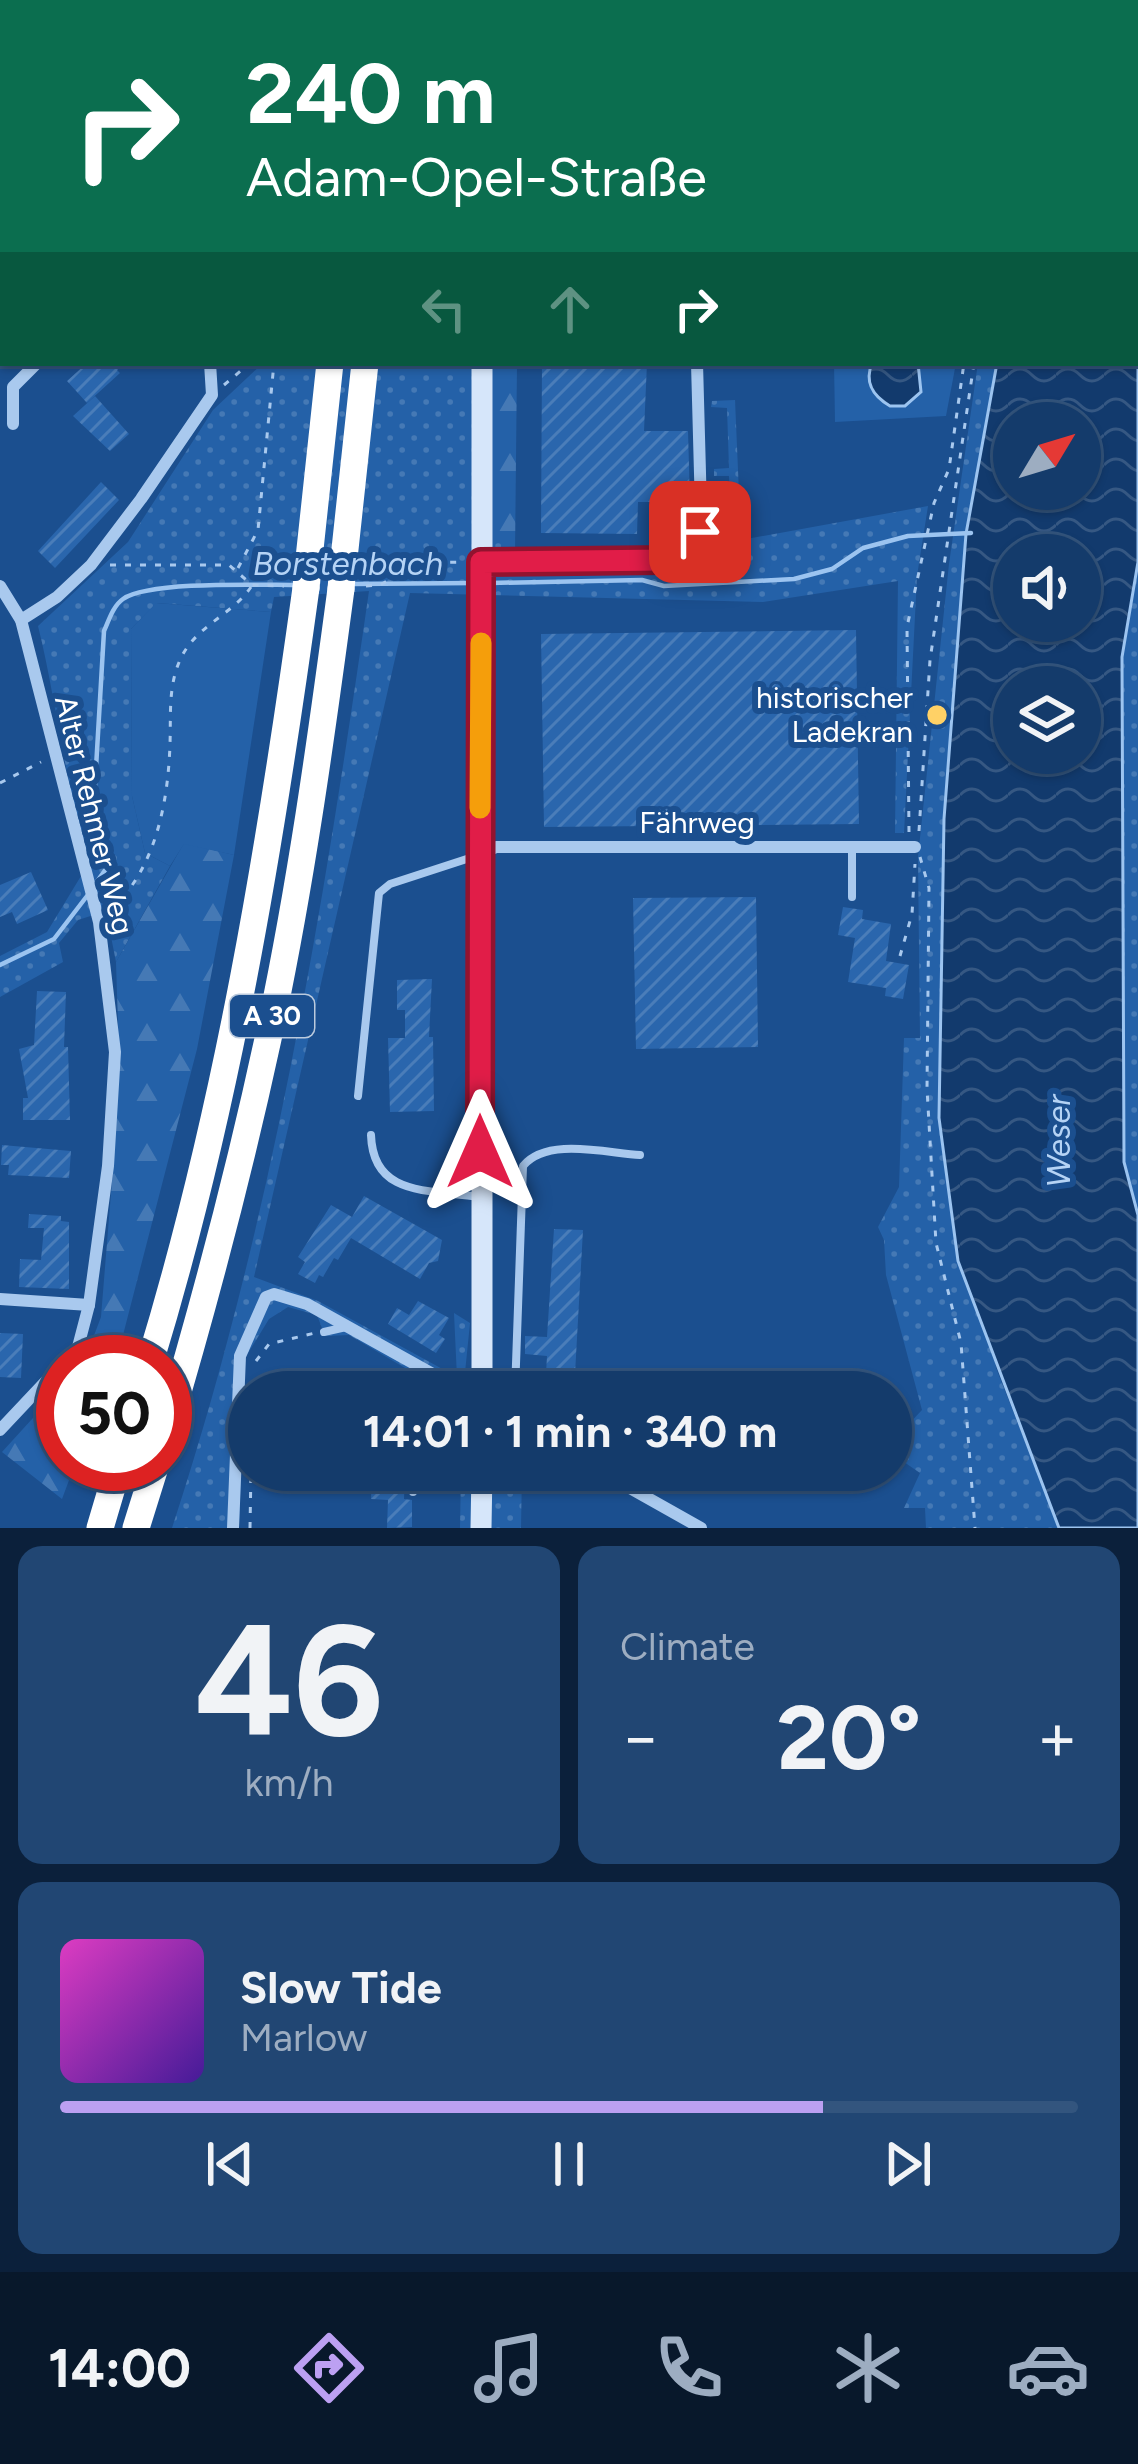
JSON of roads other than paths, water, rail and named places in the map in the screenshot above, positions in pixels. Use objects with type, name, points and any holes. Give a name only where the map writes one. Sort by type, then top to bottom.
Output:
[{"type":"highway","name":"A 30","points":[[158,1335],[200,1179],[264,869],[306,582],[330,366]]},
{"type":"highway","name":"A 30","points":[[192,1344],[269,1036],[317,764],[365,366]]},
{"type":"highway","points":[[100,1528],[111,1491]]},
{"type":"highway","points":[[136,1528],[148,1491]]},
{"type":"main road","points":[[471,366],[479,426]]},
{"type":"main road","points":[[482,366],[482,1371]]},
{"type":"main road","points":[[481,1528],[482,1491]]},
{"type":"street","points":[[13,424],[13,387],[34,366]]},
{"type":"street","points":[[21,620],[57,597],[91,565],[212,394],[210,366]]},
{"type":"street","points":[[481,562],[665,560],[696,544],[701,510],[698,366]]},
{"type":"street","name":"Alter Rehmer Weg","points":[[0,586],[21,620],[99,922],[115,1052],[108,1166],[81,1335]]},
{"type":"street","name":"Fährweg","points":[[480,855],[496,847],[915,847]]},
{"type":"street","points":[[233,1528],[240,1357],[266,1298],[274,1294],[307,1304],[427,1371]]},
{"type":"street","points":[[0,1299],[89,1305]]},
{"type":"street","points":[[0,1430],[36,1391]]},
{"type":"street","points":[[635,1491],[701,1528]]},
{"type":"lane","points":[[852,847],[852,897]]},
{"type":"lane","points":[[358,1096],[379,892],[390,884],[480,855]]},
{"type":"lane","points":[[371,1135],[372,1159],[382,1175],[396,1184],[481,1197]]},
{"type":"lane","points":[[516,1371],[523,1166],[548,1150],[640,1155]]},
{"type":"lane","points":[[324,1332],[348,1327]]},
{"type":"lane","points":[[416,1365],[416,1371]]},
{"type":"water","points":[[871,366],[918,366],[921,392],[905,406],[890,406],[879,398],[869,377]]},
{"type":"water","name":"Weser","points":[[996,366],[1138,366],[1138,562],[1122,657],[1124,1162],[1138,1215],[1138,1528],[1059,1528],[958,1261],[939,1118],[944,819],[966,534]]},
{"type":"waterway","name":"Borstenbach","points":[[491,583],[642,580],[664,586],[794,579],[832,569],[863,548],[908,536],[971,533]]},
{"type":"waterway","name":"Borstenbach","points":[[353,584],[474,583]]},
{"type":"waterway","name":"Borstenbach","points":[[93,887],[111,862],[95,785],[104,631],[114,609],[123,599],[156,589],[294,585]]},
{"type":"waterway","name":"Borstenbach","points":[[0,965],[54,939],[87,896]]},
{"type":"place","name":"historischer Ladekran","points":[[937,715]]}]
